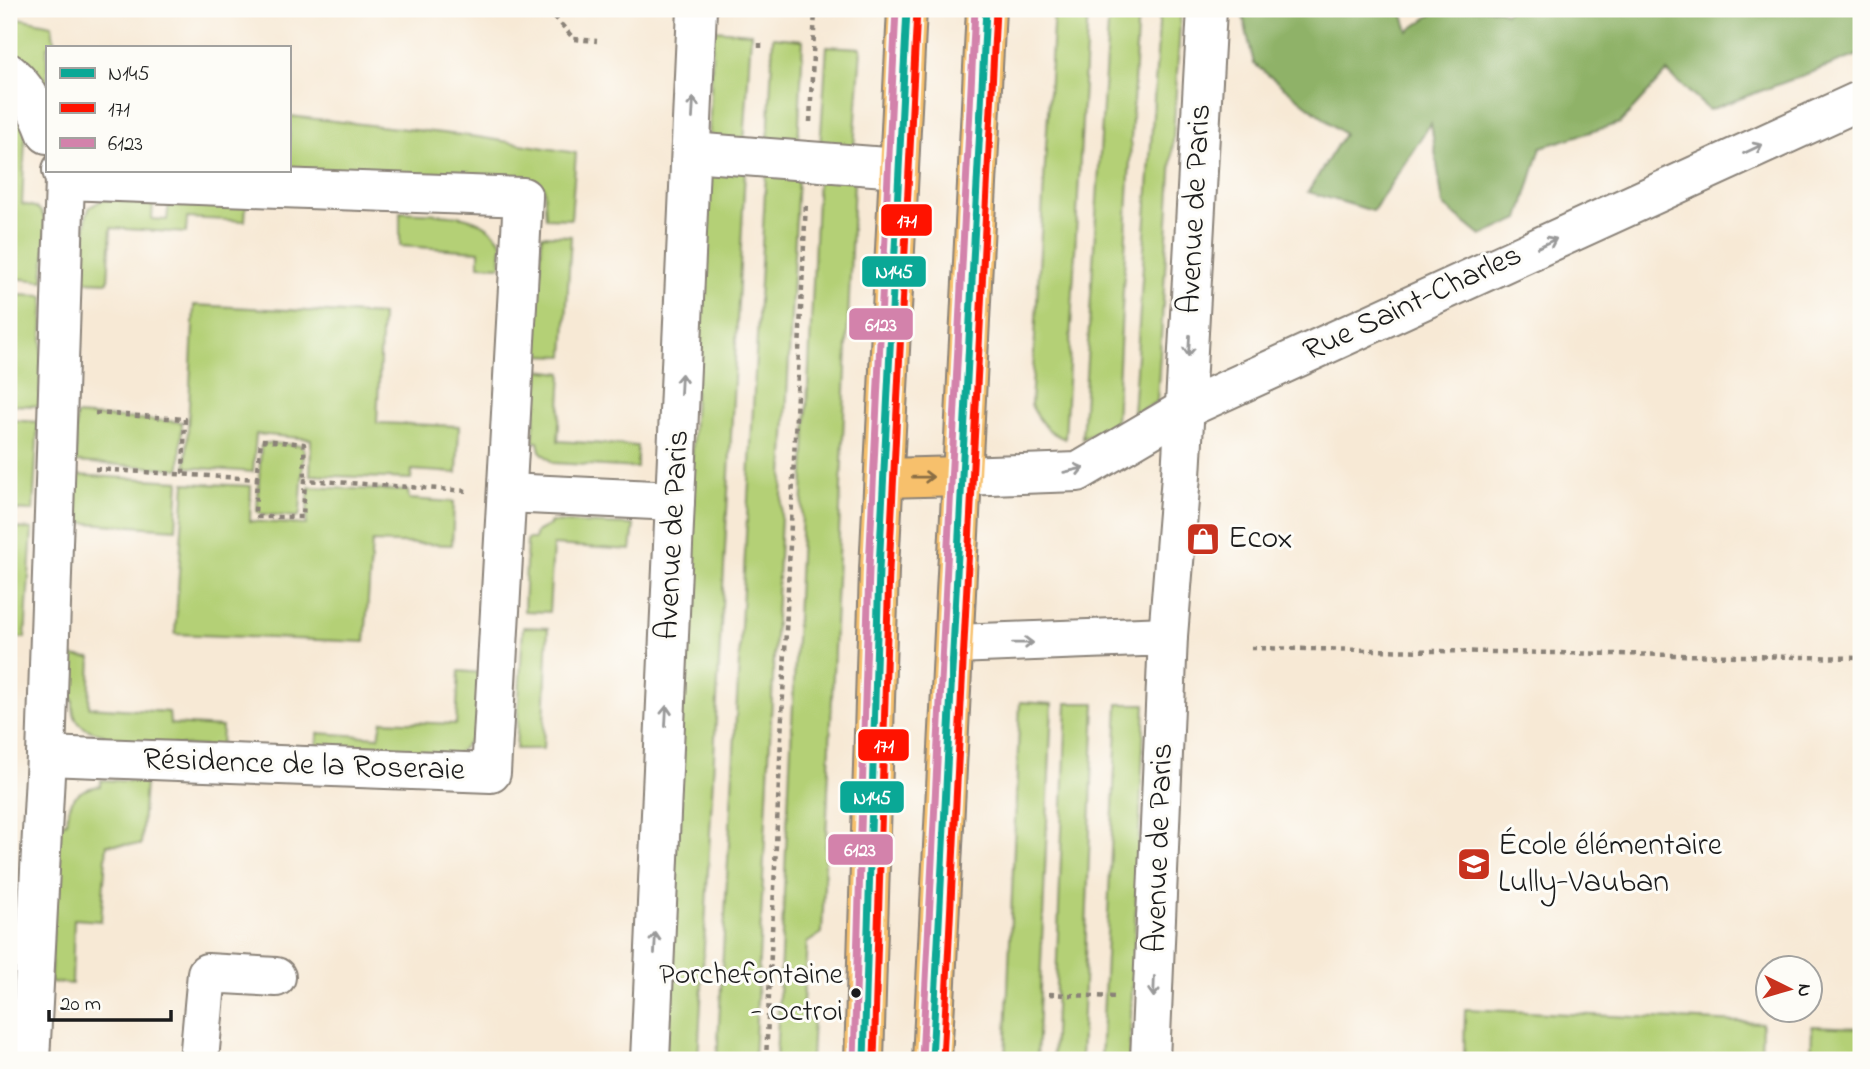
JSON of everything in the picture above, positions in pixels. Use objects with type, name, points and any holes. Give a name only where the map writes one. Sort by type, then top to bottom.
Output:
[{"type":"main road","points":[[864,1060],[885,478],[907,9]]},
{"type":"main road","points":[[932,1060],[986,9]]},
{"type":"main road","points":[[885,478],[961,476]]},
{"type":"street","name":"Avenue de Paris","points":[[650,1060],[698,9]]},
{"type":"street","name":"Avenue de Paris","points":[[1150,1060],[1168,636],[1181,475],[1207,9]]},
{"type":"street","points":[[9,73],[16,79],[41,117],[46,131]]},
{"type":"street","name":"Rue Saint-Charles","points":[[961,476],[1078,472],[1185,408],[1861,100]]},
{"type":"street","points":[[691,152],[900,168]]},
{"type":"street","name":"Résidence de la Roseraie","points":[[30,1060],[46,756],[64,175],[523,198],[491,774],[46,756]]},
{"type":"street","points":[[507,493],[675,501]]},
{"type":"street","points":[[955,644],[1168,636]]},
{"type":"street","points":[[199,1060],[207,973],[276,977]]},
{"type":"path","points":[[548,9],[574,39],[597,41]]},
{"type":"path","points":[[766,1060],[815,9]]},
{"type":"path","points":[[88,413],[185,419],[183,475]]},
{"type":"path","points":[[261,440],[304,444],[305,480],[303,517],[300,519],[258,517],[255,513],[261,440]]},
{"type":"path","points":[[55,467],[257,479]]},
{"type":"path","points":[[305,480],[455,490]]},
{"type":"path","points":[[1251,648],[1861,658]]},
{"type":"path","points":[[1049,994],[1122,997]]},
{"type":"green space","points":[[1054,9],[1088,9],[1065,439],[1045,426],[1031,405]]},
{"type":"green space","points":[[1109,9],[1138,9],[1116,422],[1082,439]]},
{"type":"green space","points":[[1160,9],[1181,9],[1157,402],[1133,414]]},
{"type":"green space","points":[[1249,9],[1401,9],[1408,31],[1440,9],[1498,9],[1505,13],[1510,9],[1861,9],[1861,54],[1709,110],[1667,72],[1620,123],[1541,147],[1519,219],[1481,236],[1443,205],[1431,123],[1373,211],[1308,192],[1344,134],[1254,64],[1243,16]]},
{"type":"green space","points":[[9,16],[52,25],[55,46],[46,46],[46,110],[31,78],[9,54]]},
{"type":"green space","points":[[713,30],[751,33],[744,144],[709,141]]},
{"type":"green space","points":[[773,37],[803,40],[798,146],[768,143]]},
{"type":"green space","points":[[827,46],[861,48],[854,148],[820,147]]},
{"type":"green space","points":[[9,86],[26,117],[22,204],[38,209],[46,227],[43,281],[12,278],[14,223],[9,222]]},
{"type":"green space","points":[[290,116],[478,137],[576,153],[571,219],[546,218],[544,187],[159,172],[290,172]]},
{"type":"green space","points":[[705,168],[745,171],[698,1060],[665,1060]]},
{"type":"green space","points":[[766,173],[798,176],[754,1060],[717,1060]]},
{"type":"green space","points":[[818,177],[854,180],[822,933],[807,943],[802,1017],[813,1018],[811,1060],[776,1060]]},
{"type":"green space","points":[[104,199],[153,201],[152,219],[167,220],[169,202],[246,205],[245,221],[187,218],[186,233],[111,228],[108,282],[83,281],[86,216],[90,207]]},
{"type":"green space","points":[[400,212],[457,216],[483,224],[502,243],[501,266],[479,265],[479,251],[400,246]]},
{"type":"green space","points":[[542,235],[571,236],[564,356],[536,355]]},
{"type":"green space","points":[[14,295],[44,296],[39,406],[11,405]]},
{"type":"green space","points":[[194,305],[382,315],[377,423],[459,426],[457,473],[412,470],[411,479],[310,475],[311,439],[256,434],[253,472],[186,467]]},
{"type":"green space","points":[[538,370],[562,373],[558,441],[637,446],[637,468],[553,463],[540,451],[538,442],[533,442]]},
{"type":"green space","points":[[76,415],[182,422],[180,469],[76,462]]},
{"type":"green space","points":[[9,420],[38,422],[33,511],[9,510]]},
{"type":"green space","points":[[264,443],[301,445],[304,449],[300,514],[297,517],[262,514],[257,511],[261,446]]},
{"type":"green space","points":[[74,475],[179,481],[176,529],[72,522]]},
{"type":"green space","points":[[185,483],[251,486],[250,521],[306,525],[309,487],[408,491],[409,499],[454,502],[452,545],[372,542],[365,642],[175,634]]},
{"type":"green space","points":[[550,522],[634,525],[631,550],[553,545],[549,612],[524,611],[527,539],[534,539],[536,532],[550,525]]},
{"type":"green space","points":[[9,528],[32,529],[25,638],[9,637]]},
{"type":"green space","points":[[523,627],[548,628],[543,749],[516,749]]},
{"type":"green space","points":[[66,656],[91,658],[89,707],[169,712],[170,724],[222,727],[221,747],[105,742],[104,734],[84,728],[80,724],[74,714],[73,699],[64,698]]},
{"type":"green space","points":[[459,671],[481,673],[479,711],[474,733],[460,751],[448,758],[316,754],[318,733],[379,737],[382,721],[456,724]]},
{"type":"green space","points":[[1020,702],[1052,704],[1037,1060],[1005,1060]]},
{"type":"green space","points":[[1067,703],[1095,703],[1081,1060],[1053,1060]]},
{"type":"green space","points":[[1118,704],[1145,704],[1129,1060],[1101,1060]]},
{"type":"green space","points":[[101,780],[145,782],[141,845],[107,844],[101,921],[74,919],[72,984],[50,982],[58,822],[66,823],[75,797],[85,790],[100,786]]},
{"type":"green space","points":[[1465,1009],[1755,1023],[1762,1024],[1761,1059],[1766,1060],[1464,1060]]},
{"type":"green space","points":[[1812,1026],[1861,1028],[1861,1060],[1811,1060]]},
{"type":"transit line","name":"6123","points":[[854,1060],[869,569],[896,9]]},
{"type":"transit line","name":"N145","points":[[864,1060],[879,570],[907,9]]},
{"type":"transit line","name":"6123","points":[[922,1059],[975,9]]},
{"type":"transit line","name":"N145","points":[[932,1060],[986,9]]},
{"type":"transit line","name":"171","points":[[874,1060],[889,570],[917,10]]},
{"type":"transit line","name":"171","points":[[943,1060],[996,10]]},
{"type":"place","name":"Ecox","points":[[1203,539]]},
{"type":"place","name":"École élémentaire Lully-Vauban","points":[[1474,864]]},
{"type":"place","name":"Porchefontaine - Octroi","points":[[856,993]]}]
